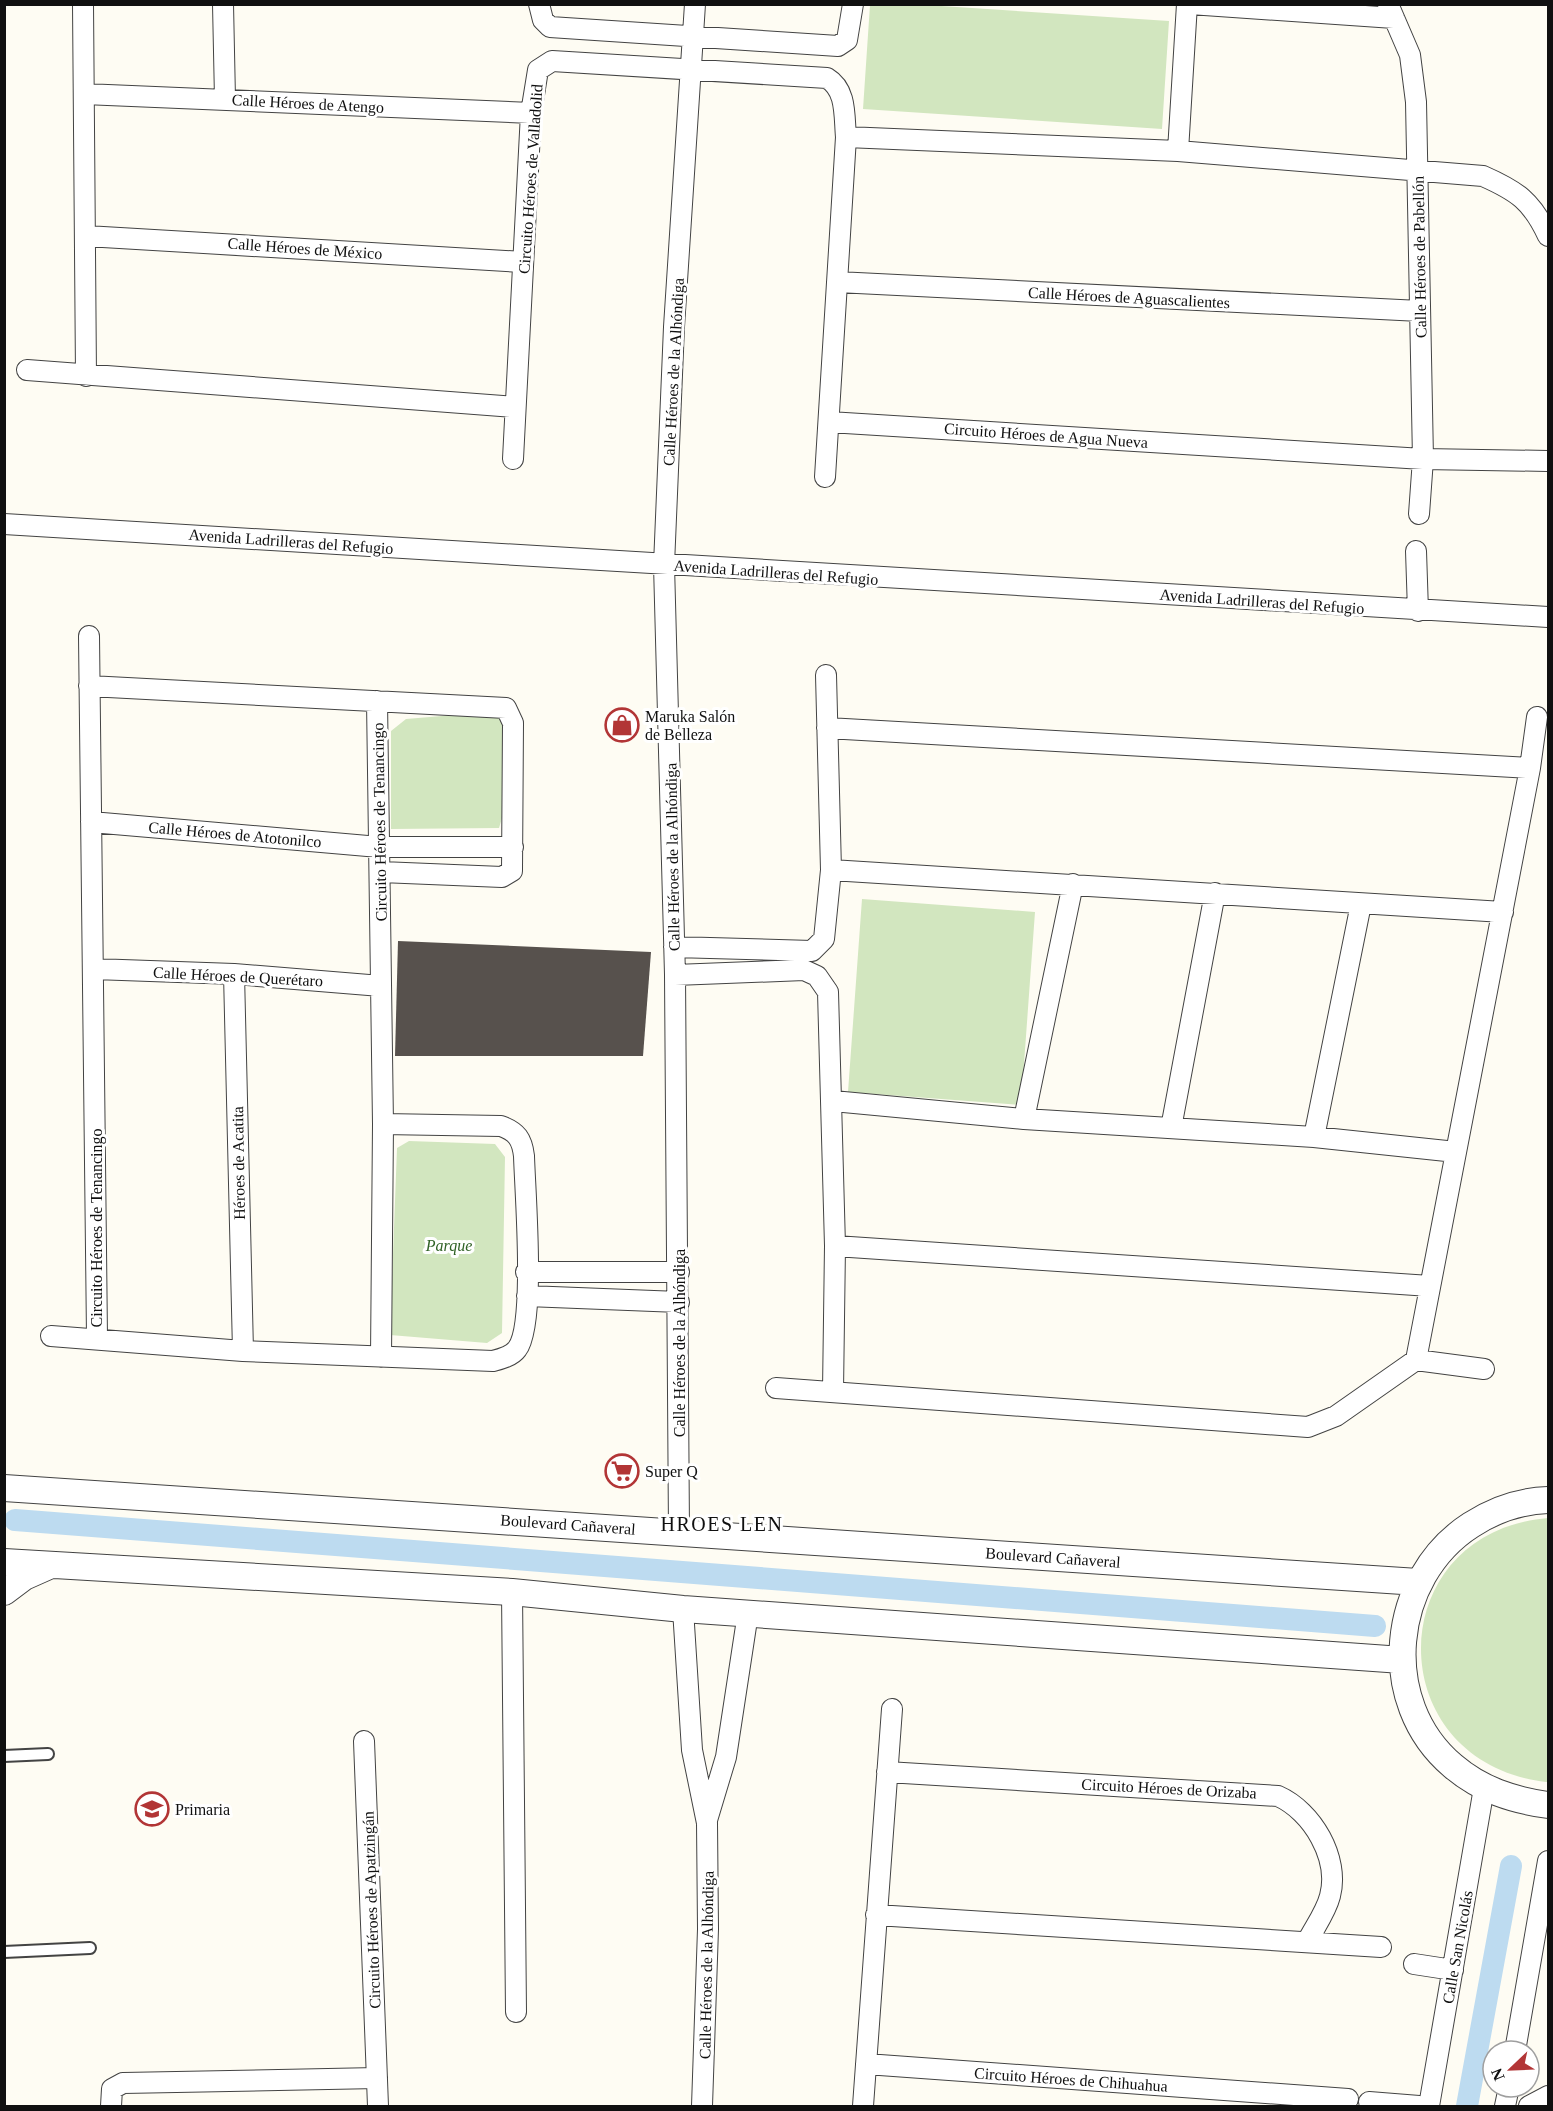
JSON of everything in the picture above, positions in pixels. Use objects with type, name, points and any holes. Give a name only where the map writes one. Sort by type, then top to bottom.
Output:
[{"type":"street","points":[[83,4],[86,376]]},
{"type":"street","points":[[223,4],[225,99]]},
{"type":"street","points":[[539,4],[543,20],[550,27],[838,46],[847,40],[853,4]]},
{"type":"street","name":"Calle Héroes de la Alhóndiga","points":[[679,1531],[679,1272],[675,975],[664,565],[674,327],[695,4]]},
{"type":"street","points":[[1178,151],[1189,4],[1391,11]]},
{"type":"street","name":"Calle Héroes de Pabellón","points":[[1391,11],[1410,55],[1414,78],[1418,170],[1423,459],[1419,514]]},
{"type":"street","name":"Circuito Héroes de Valladolid","points":[[513,459],[531,113],[538,70],[552,61],[651,65],[689,71]]},
{"type":"street","points":[[689,71],[827,78],[835,83],[843,102],[846,137],[825,477]]},
{"type":"street","name":"Calle Héroes de Atengo","points":[[84,94],[531,113]]},
{"type":"street","points":[[846,137],[1178,151],[1483,176],[1513,190],[1529,203],[1548,236]]},
{"type":"street","name":"Calle Héroes de México","points":[[86,236],[524,262]]},
{"type":"street","name":"Calle Héroes de Aguascalientes","points":[[837,282],[1420,312]]},
{"type":"street","points":[[27,370],[515,407]]},
{"type":"street","name":"Circuito Héroes de Agua Nueva","points":[[829,422],[1423,459],[1548,460]]},
{"type":"street","name":"Avenida Ladrilleras del Refugio","points":[[4,524],[1418,611],[1548,617]]},
{"type":"street","points":[[1416,550],[1418,611]]},
{"type":"street","name":"Circuito Héroes de Tenancingo","points":[[89,636],[97,1337]]},
{"type":"street","points":[[674,947],[812,951],[818,948],[824,939],[831,870],[826,675]]},
{"type":"street","name":"Circuito Héroes de Tenancingo","points":[[89,686],[376,701],[381,872],[383,1124],[381,1357]]},
{"type":"street","points":[[376,701],[493,706],[509,712],[513,723],[512,871],[507,876],[381,872]]},
{"type":"street","points":[[1416,1360],[1503,912],[1530,768],[1537,717]]},
{"type":"street","points":[[827,728],[1530,768]]},
{"type":"street","name":"Calle Héroes de Atotonilco","points":[[91,822],[380,847],[513,847]]},
{"type":"street","points":[[831,870],[1503,912]]},
{"type":"street","points":[[1024,1119],[1073,884]]},
{"type":"street","points":[[1171,1128],[1215,894]]},
{"type":"street","points":[[1314,1137],[1361,904]]},
{"type":"street","name":"Calle Héroes de Querétaro","points":[[94,969],[234,974],[381,986]]},
{"type":"street","points":[[675,975],[804,970],[817,976],[828,992],[833,1101],[835,1246],[833,1390]]},
{"type":"street","name":"Héroes de Acatita","points":[[234,974],[243,1351]]},
{"type":"street","points":[[833,1101],[1024,1119],[1314,1137],[1456,1152]]},
{"type":"street","name":"Circuito Héroes de Tenancingo","points":[[51,1336],[97,1337],[243,1351],[493,1361],[519,1348],[527,1296],[524,1156],[522,1143],[516,1133],[501,1126],[383,1124]]},
{"type":"street","points":[[835,1246],[1430,1286]]},
{"type":"street","points":[[526,1272],[679,1272]]},
{"type":"street","points":[[527,1296],[679,1302]]},
{"type":"street","points":[[776,1388],[833,1390],[1308,1427],[1336,1416],[1416,1360],[1484,1369]]},
{"type":"street","name":"Boulevard Cañaveral","points":[[4,1488],[679,1531],[1418,1582]]},
{"type":"street","points":[[1547,1494],[1485,1516],[1458,1533],[1436,1555],[1418,1582],[1408,1607],[1403,1633],[1402,1660],[1409,1699],[1426,1735],[1452,1766],[1484,1788],[1519,1801],[1548,1805]]},
{"type":"street","points":[[4,1562],[512,1592],[683,1609],[1402,1660]]},
{"type":"street","points":[[4,1592],[24,1577],[54,1564]]},
{"type":"street","points":[[512,1592],[516,2012]]},
{"type":"street","name":"Calle Héroes de la Alhóndiga","points":[[683,1609],[692,1750],[707,1823],[708,1929],[702,2106]]},
{"type":"street","name":"Calle Héroes de la Alhóndiga","points":[[707,1823],[726,1758],[748,1613]]},
{"type":"street","points":[[862,2106],[892,1709]]},
{"type":"street","name":"Circuito Héroes de Apatzingán","points":[[364,1741],[378,2106]]},
{"type":"street","name":"Circuito Héroes de Orizaba","points":[[887,1772],[1278,1796],[1289,1801],[1312,1824],[1328,1858],[1330,1896],[1307,1942]]},
{"type":"street","name":"Calle San Nicolás","points":[[1429,2106],[1484,1788]]},
{"type":"street","points":[[1517,2039],[1547,1885],[1548,1861]]},
{"type":"street","points":[[876,1915],[1381,1947]]},
{"type":"street","points":[[1414,1964],[1453,1970]]},
{"type":"street","name":"Circuito Héroes de Chihuahua","points":[[866,2064],[1274,2100],[1348,2099]]},
{"type":"street","points":[[111,2106],[112,2089],[123,2083],[377,2078]]},
{"type":"street","points":[[1529,2106],[1548,2096]]},
{"type":"street","points":[[1369,2102],[1419,2106]]},
{"type":"lane","points":[[4,1756],[48,1754]]},
{"type":"lane","points":[[4,1952],[90,1948]]},
{"type":"green space","points":[[870,5],[926,5],[1169,21],[1162,129],[863,109]]},
{"type":"green space","points":[[478,713],[505,720],[505,808],[499,828],[391,829],[391,731],[406,719]]},
{"type":"green space","points":[[862,899],[1035,912],[1021,1105],[848,1092]]},
{"type":"green space","name":"Parque","points":[[409,1141],[495,1144],[505,1157],[502,1333],[487,1343],[390,1335],[397,1148]]},
{"type":"green space","points":[[1548,1518],[1548,1782],[1546,1782],[1491,1765],[1452,1734],[1429,1693],[1421,1648],[1429,1602],[1453,1562],[1493,1533]]},
{"type":"building","points":[[398,941],[651,952],[643,1056],[395,1056]]},
{"type":"waterway","points":[[15,1520],[1375,1626]]},
{"type":"waterway","points":[[1467,2106],[1511,1866]]},
{"type":"place","name":"Maruka Salón de Belleza","points":[[622,725]]},
{"type":"place","name":"Super Q","points":[[622,1471]]},
{"type":"place","name":"Primaria","points":[[152,1809]]},
{"type":"district","name":"HROES LEN","points":[[722,1524]]}]
